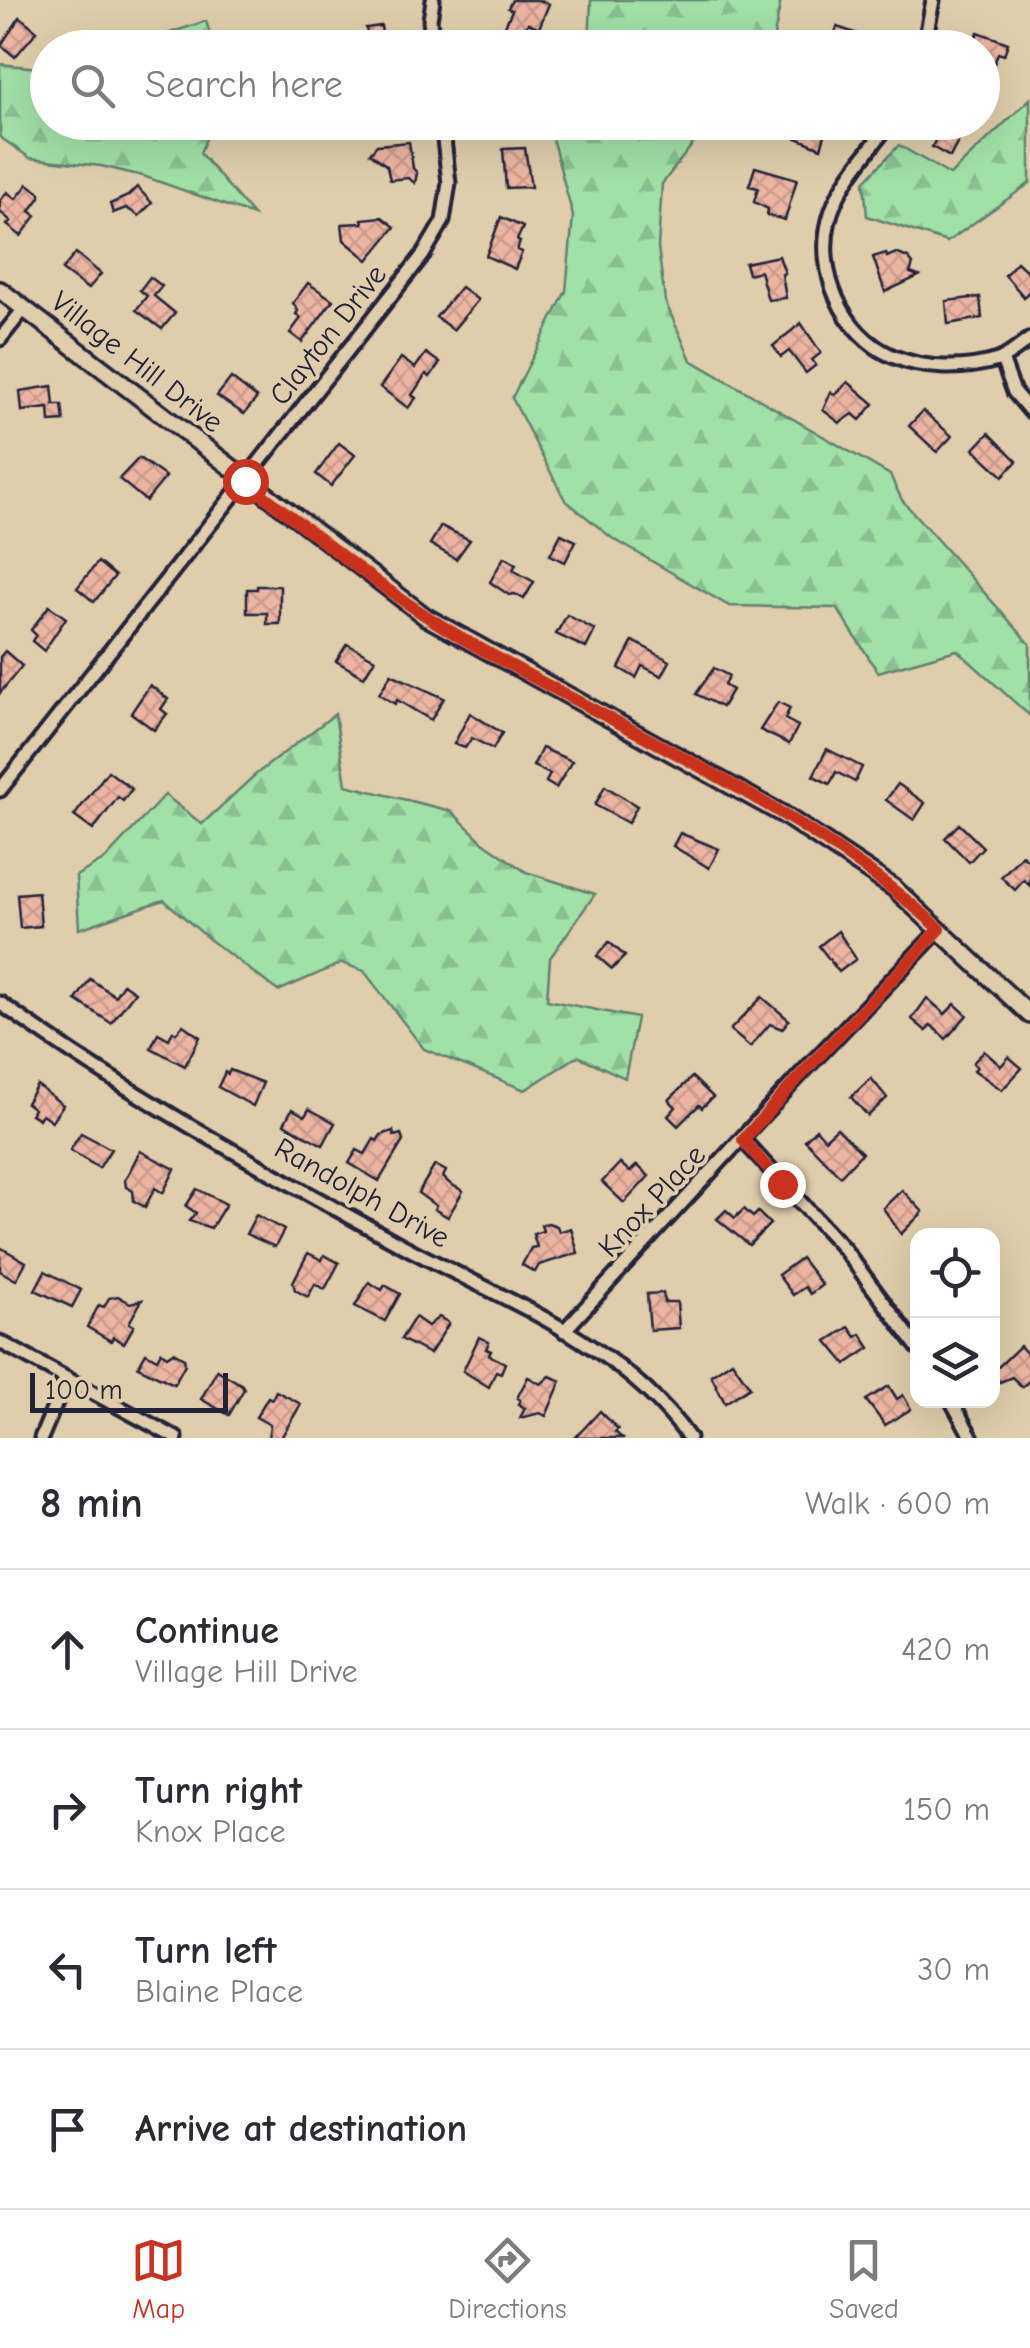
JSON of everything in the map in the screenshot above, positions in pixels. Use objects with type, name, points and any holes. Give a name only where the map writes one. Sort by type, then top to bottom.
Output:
[{"type":"street","points":[[431,30],[432,0]]},
{"type":"street","points":[[927,30],[933,0]]},
{"type":"street","name":"Clayton Drive","points":[[0,790],[423,255],[444,221],[449,183],[444,140]]},
{"type":"street","points":[[877,140],[844,185],[829,218],[824,254],[832,291],[866,338],[891,356],[946,368],[1002,359],[1030,339]]},
{"type":"street","name":"Village Hill Drive","points":[[0,290],[426,617],[798,824],[894,888],[1030,1015]]},
{"type":"street","points":[[0,339],[24,308]]},
{"type":"street","points":[[1002,359],[1014,392],[1030,411]]},
{"type":"street","name":"Knox Place","points":[[564,1332],[940,929]]},
{"type":"street","name":"Randolph Drive","points":[[0,1002],[72,1055],[140,1097],[394,1241],[598,1350],[633,1376],[670,1412],[689,1438]]},
{"type":"street","points":[[743,1140],[844,1249],[910,1337]]},
{"type":"street","points":[[0,1342],[176,1438]]},
{"type":"street","points":[[41,1438],[66,1379]]},
{"type":"street","points":[[955,1408],[972,1438]]},
{"type":"green space","points":[[591,0],[781,0],[775,30],[590,30]]},
{"type":"green space","points":[[206,21],[209,30],[179,30]]},
{"type":"green space","points":[[0,64],[30,67],[30,140],[206,140],[200,153],[253,215],[143,176],[101,166],[30,158],[0,137]]},
{"type":"green space","points":[[1030,99],[1030,183],[947,242],[867,216],[864,182],[899,145],[950,175],[987,140],[1000,140],[1000,128]]},
{"type":"green space","points":[[553,140],[696,140],[662,184],[658,247],[665,301],[691,360],[890,475],[902,500],[1030,644],[1030,716],[957,650],[878,672],[837,608],[729,606],[612,538],[565,500],[512,398],[566,291],[573,216]]},
{"type":"green space","points":[[335,714],[346,785],[451,811],[483,842],[526,872],[595,894],[550,958],[547,1000],[637,1018],[625,1078],[578,1056],[525,1090],[424,1049],[364,971],[342,963],[278,991],[164,900],[79,929],[76,876],[105,859],[165,795],[202,824],[255,775]]},
{"type":"building","points":[[512,0],[549,4],[539,28],[528,23],[525,30],[503,30],[512,10],[508,8]]},
{"type":"building","points":[[20,17],[36,30],[30,30],[30,39],[15,57],[1,45]]},
{"type":"building","points":[[1000,40],[1008,43],[1004,55],[1000,54]]},
{"type":"building","points":[[801,140],[823,140],[821,148]]},
{"type":"building","points":[[935,140],[959,140],[950,157],[932,147]]},
{"type":"building","points":[[409,142],[417,173],[415,183],[408,178],[390,180],[387,166],[370,153],[377,145]]},
{"type":"building","points":[[525,148],[531,187],[506,188],[503,149]]},
{"type":"building","points":[[755,167],[797,179],[785,220],[767,215],[768,209],[754,202],[758,188],[749,186]]},
{"type":"building","points":[[28,184],[40,197],[30,211],[36,216],[21,236],[7,225],[11,221],[0,212],[0,201],[7,192],[16,199]]},
{"type":"building","points":[[137,187],[152,203],[139,216],[126,208],[113,213],[110,204]]},
{"type":"building","points":[[382,217],[395,227],[368,260],[344,240],[342,224]]},
{"type":"building","points":[[501,217],[523,227],[517,240],[517,250],[522,252],[515,269],[486,256]]},
{"type":"building","points":[[76,253],[101,274],[88,289],[62,270]]},
{"type":"building","points":[[886,253],[887,257],[896,253],[908,258],[913,264],[910,273],[919,276],[885,292],[873,257]]},
{"type":"building","points":[[779,256],[785,273],[782,274],[786,298],[768,300],[760,271],[748,274],[745,263]]},
{"type":"building","points":[[1017,262],[1030,274],[1030,290],[1024,297],[1005,275]]},
{"type":"building","points":[[150,277],[162,286],[154,296],[175,313],[162,329],[136,310],[147,296],[140,290]]},
{"type":"building","points":[[308,283],[333,300],[302,342],[290,333],[301,318],[293,303]]},
{"type":"building","points":[[461,287],[478,300],[453,330],[436,317]]},
{"type":"building","points":[[980,297],[982,318],[948,324],[946,301]]},
{"type":"building","points":[[801,323],[821,353],[812,360],[816,365],[806,373],[789,351],[781,357],[773,346]]},
{"type":"building","points":[[426,353],[440,363],[430,377],[426,374],[408,408],[380,387],[401,358],[415,368]]},
{"type":"building","points":[[231,378],[257,398],[244,414],[217,396]]},
{"type":"building","points":[[848,382],[874,404],[860,420],[853,414],[840,423],[823,410],[831,392],[835,395]]},
{"type":"building","points":[[52,386],[54,405],[62,405],[64,421],[50,422],[49,408],[22,411],[20,391]]},
{"type":"building","points":[[923,411],[952,436],[937,452],[909,426]]},
{"type":"building","points":[[989,433],[1017,461],[1003,476],[974,449]]},
{"type":"building","points":[[339,443],[355,455],[331,486],[316,474]]},
{"type":"building","points":[[139,458],[166,477],[146,501],[119,479]]},
{"type":"building","points":[[441,526],[470,540],[456,559],[430,544]]},
{"type":"building","points":[[561,534],[576,541],[565,562],[550,555]]},
{"type":"building","points":[[504,557],[516,564],[513,570],[534,582],[524,599],[509,595],[490,582]]},
{"type":"building","points":[[98,562],[115,576],[94,602],[77,588]]},
{"type":"building","points":[[280,586],[280,624],[267,624],[267,613],[247,613],[247,589]]},
{"type":"building","points":[[49,606],[66,618],[44,651],[32,641],[36,635],[31,630]]},
{"type":"building","points":[[567,615],[595,630],[586,648],[556,634]]},
{"type":"building","points":[[633,641],[670,661],[662,676],[642,666],[636,678],[619,668]]},
{"type":"building","points":[[347,644],[375,659],[364,677],[336,661]]},
{"type":"building","points":[[5,651],[22,666],[0,693],[0,657]]},
{"type":"building","points":[[714,668],[729,676],[724,685],[732,690],[722,707],[696,694]]},
{"type":"building","points":[[391,674],[444,698],[431,720],[379,694]]},
{"type":"building","points":[[150,685],[168,699],[161,709],[167,714],[154,730],[131,713]]},
{"type":"building","points":[[778,702],[790,708],[785,719],[798,726],[789,744],[760,730]]},
{"type":"building","points":[[470,713],[502,733],[493,749],[472,738],[465,748],[454,744]]},
{"type":"building","points":[[542,748],[572,761],[556,788],[546,782],[550,774],[533,766]]},
{"type":"building","points":[[827,749],[862,767],[855,782],[836,772],[830,784],[813,776]]},
{"type":"building","points":[[108,771],[132,789],[123,801],[118,797],[93,830],[74,816]]},
{"type":"building","points":[[898,784],[925,803],[914,820],[886,800]]},
{"type":"building","points":[[605,786],[637,806],[628,823],[595,805]]},
{"type":"building","points":[[959,824],[983,847],[969,862],[945,838]]},
{"type":"building","points":[[680,833],[719,849],[709,868],[673,846]]},
{"type":"building","points":[[1022,855],[1030,862],[1030,886],[1024,880],[1015,890],[1001,877]]},
{"type":"building","points":[[38,892],[41,926],[20,928],[17,894]]},
{"type":"building","points":[[838,931],[856,959],[839,972],[819,946]]},
{"type":"building","points":[[609,942],[625,956],[612,969],[597,956]]},
{"type":"building","points":[[90,979],[115,996],[123,984],[135,992],[111,1023],[76,1000]]},
{"type":"building","points":[[762,997],[789,1020],[782,1029],[770,1024],[750,1047],[730,1030]]},
{"type":"building","points":[[927,998],[945,1014],[955,1004],[967,1015],[946,1039],[931,1025],[926,1031],[912,1019]]},
{"type":"building","points":[[183,1025],[200,1037],[185,1066],[151,1048],[158,1033],[169,1039]]},
{"type":"building","points":[[984,1051],[1001,1066],[1009,1057],[1022,1068],[1002,1090],[974,1070],[977,1067],[973,1063]]},
{"type":"building","points":[[230,1070],[263,1083],[253,1106],[218,1087]]},
{"type":"building","points":[[692,1077],[713,1097],[678,1126],[668,1116],[676,1107],[669,1100]]},
{"type":"building","points":[[871,1078],[887,1098],[868,1116],[851,1097]]},
{"type":"building","points":[[37,1085],[63,1105],[52,1121],[42,1114],[39,1119],[31,1114],[34,1109],[26,1103]]},
{"type":"building","points":[[292,1109],[305,1116],[309,1109],[335,1123],[323,1145],[284,1124]]},
{"type":"building","points":[[837,1128],[862,1153],[840,1176],[805,1140],[816,1129],[825,1139]]},
{"type":"building","points":[[393,1131],[394,1136],[401,1134],[403,1141],[379,1181],[349,1163],[357,1150],[365,1154],[374,1139],[377,1141]]},
{"type":"building","points":[[81,1133],[111,1149],[99,1168],[70,1150]]},
{"type":"building","points":[[140,1151],[175,1169],[163,1193],[155,1188],[145,1207],[134,1201],[133,1191],[126,1187],[125,1180]]},
{"type":"building","points":[[620,1163],[630,1172],[637,1165],[649,1176],[624,1203],[602,1182]]},
{"type":"building","points":[[435,1165],[446,1171],[443,1177],[449,1183],[463,1191],[448,1217],[418,1193]]},
{"type":"building","points":[[197,1189],[226,1204],[211,1228],[189,1221],[196,1213],[186,1206]]},
{"type":"building","points":[[902,1190],[923,1212],[901,1234],[883,1208]]},
{"type":"building","points":[[744,1209],[753,1217],[758,1212],[770,1224],[749,1245],[717,1219],[726,1210],[735,1218]]},
{"type":"building","points":[[256,1215],[284,1230],[275,1247],[246,1234]]},
{"type":"building","points":[[541,1225],[557,1226],[559,1232],[571,1228],[578,1253],[539,1265],[535,1272],[522,1265],[531,1248],[537,1247],[533,1234],[543,1231]]},
{"type":"building","points":[[0,1247],[26,1262],[16,1280],[0,1271]]},
{"type":"building","points":[[308,1253],[322,1260],[324,1255],[339,1263],[325,1289],[315,1284],[308,1297],[295,1290],[293,1282]]},
{"type":"building","points":[[801,1258],[822,1285],[810,1294],[805,1287],[793,1295],[778,1275]]},
{"type":"building","points":[[45,1271],[81,1290],[72,1307],[35,1290]]},
{"type":"building","points":[[369,1282],[400,1294],[385,1321],[355,1306]]},
{"type":"building","points":[[663,1293],[664,1302],[677,1302],[679,1328],[650,1330],[647,1294]]},
{"type":"building","points":[[118,1296],[130,1303],[142,1300],[129,1323],[134,1326],[124,1343],[113,1337],[111,1341],[87,1327],[99,1305],[104,1307],[109,1298]]},
{"type":"building","points":[[415,1317],[428,1326],[439,1317],[449,1323],[430,1354],[401,1339]]},
{"type":"building","points":[[849,1327],[856,1337],[861,1334],[870,1348],[846,1364],[827,1341]]},
{"type":"building","points":[[479,1337],[489,1342],[489,1355],[505,1363],[501,1373],[496,1371],[489,1387],[463,1371]]},
{"type":"building","points":[[1020,1346],[1030,1357],[1030,1380],[1022,1387],[1012,1377],[1000,1382],[1000,1365]]},
{"type":"building","points":[[161,1352],[167,1356],[173,1352],[184,1358],[185,1364],[174,1384],[138,1367],[146,1353],[157,1359]]},
{"type":"building","points":[[732,1361],[750,1387],[725,1403],[711,1375]]},
{"type":"building","points":[[217,1370],[244,1389],[229,1415],[201,1399]]},
{"type":"building","points":[[550,1376],[561,1381],[546,1416],[540,1413],[520,1418],[525,1408],[517,1398],[528,1377],[541,1384]]},
{"type":"building","points":[[889,1386],[897,1399],[903,1395],[911,1409],[885,1425],[866,1400]]},
{"type":"building","points":[[276,1391],[301,1404],[281,1438],[268,1438],[270,1425],[256,1417]]},
{"type":"building","points":[[600,1411],[622,1438],[575,1438]]},
{"type":"route","points":[[245,481],[426,617],[837,848],[894,888],[940,929],[743,1140],[782,1184]]}]
